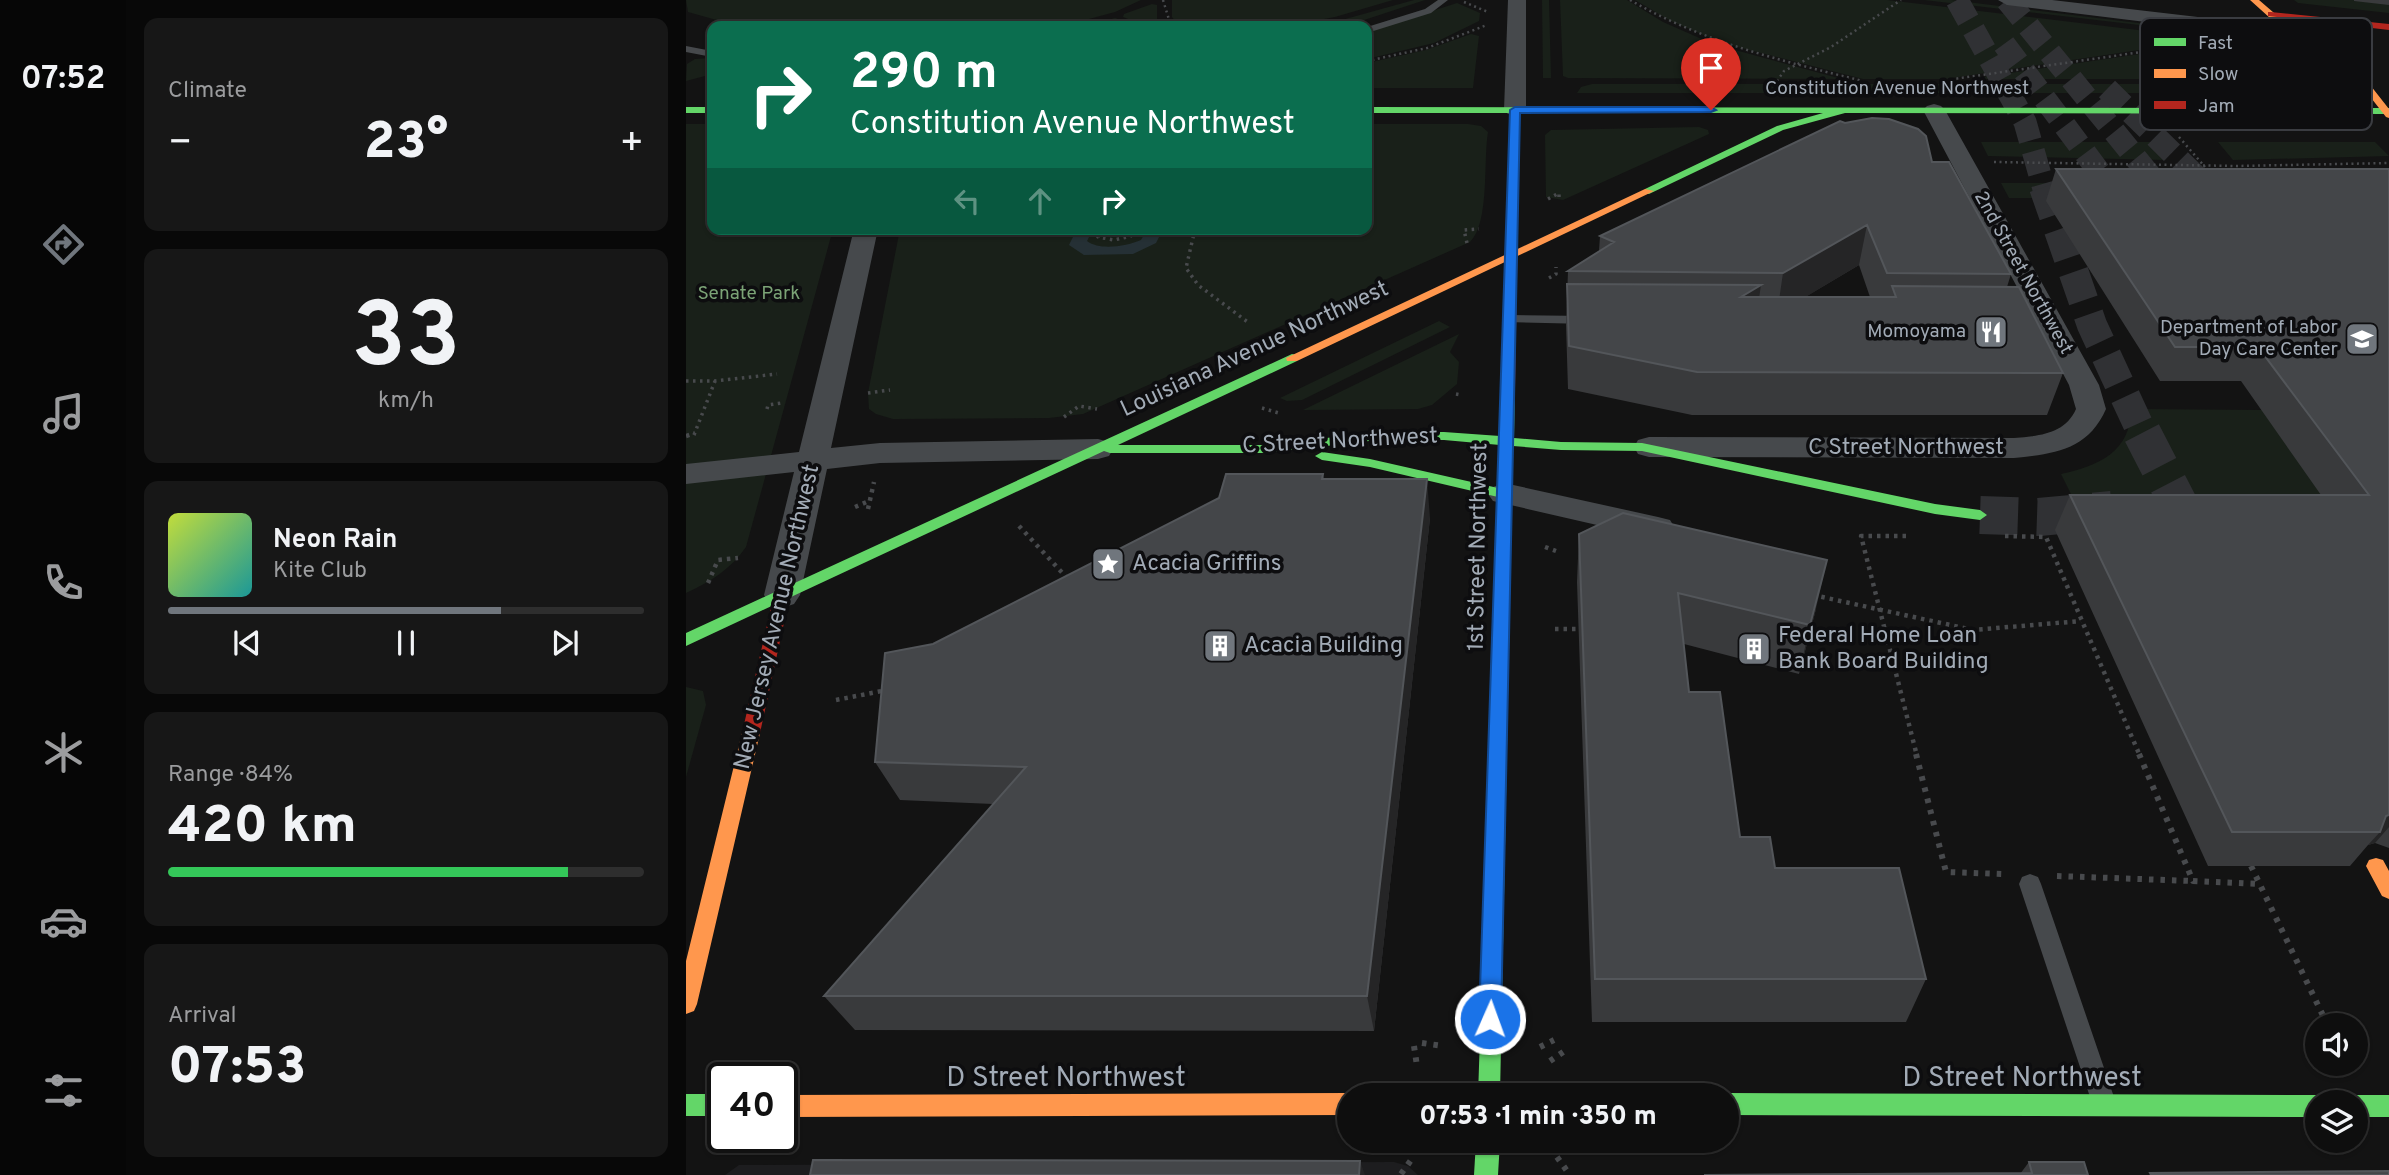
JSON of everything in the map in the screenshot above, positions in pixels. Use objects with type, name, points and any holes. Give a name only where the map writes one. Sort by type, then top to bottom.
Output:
[{"type":"main road","points":[[2254,0],[2274,18]]},
{"type":"main road","points":[[2271,14],[2307,18]]},
{"type":"main road","points":[[2372,93],[2388,112]]},
{"type":"main road","points":[[2372,104],[2388,112]]},
{"type":"main road","points":[[686,110],[707,110]]},
{"type":"main road","name":"Constitution Avenue Northwest","points":[[1372,110],[2140,111]]},
{"type":"main road","name":"1st Street Northwest","points":[[1489,1083],[1515,110]]},
{"type":"main road","name":"Louisiana Avenue Northwest","points":[[686,640],[1787,125],[1846,110]]},
{"type":"main road","name":"C Street Northwest","points":[[1098,449],[1265,449],[1378,436],[1444,436],[1561,446],[1642,447]]},
{"type":"main road","points":[[1642,447],[1936,509],[1980,515]]},
{"type":"main road","points":[[1265,449],[1370,463],[1504,494]]},
{"type":"main road","name":"New Jersey Avenue Northwest","points":[[686,1004],[782,595]]},
{"type":"main road","points":[[2376,866],[2389,890]]},
{"type":"main road","name":"D Street Northwest","points":[[798,1106],[1337,1104]]},
{"type":"main road","name":"D Street Northwest","points":[[1739,1104],[2305,1106]]},
{"type":"main road","points":[[686,1105],[707,1105]]},
{"type":"main road","points":[[2368,1106],[2389,1106]]},
{"type":"main road","points":[[1486,1175],[1487,1153]]},
{"type":"street","name":"1st Street Northwest","points":[[1515,110],[1517,0]]},
{"type":"street","points":[[2007,0],[2140,21]]},
{"type":"street","points":[[2126,0],[2271,14]]},
{"type":"street","name":"2nd Street Northwest","points":[[1934,110],[2041,322],[2089,397],[2091,410],[2088,419],[2073,435]]},
{"type":"street","name":"New Jersey Avenue Northwest","points":[[782,595],[865,235]]},
{"type":"street","name":"C Street Northwest","points":[[1642,447],[2014,448],[2048,444],[2073,435]]},
{"type":"street","name":"C Street Northwest","points":[[686,474],[880,453],[1098,449]]},
{"type":"street","points":[[1504,494],[1686,534]]},
{"type":"lane","points":[[1372,28],[1428,11],[1444,0]]},
{"type":"lane","points":[[686,50],[707,53]]},
{"type":"lane","points":[[1509,319],[1598,320]]},
{"type":"lane","points":[[2022,879],[2105,1105]]},
{"type":"path","points":[[1163,0],[1169,21]]},
{"type":"path","points":[[1630,0],[1699,37],[1723,46],[1863,81]]},
{"type":"path","points":[[1777,81],[1784,71],[1831,47],[1901,0]]},
{"type":"path","points":[[1460,1],[1488,12]]},
{"type":"path","points":[[1372,60],[1427,48],[1487,25]]},
{"type":"path","points":[[1940,82],[2140,52]]},
{"type":"path","points":[[2183,141],[2210,173]]},
{"type":"path","points":[[1983,162],[2205,166],[2389,163]]},
{"type":"path","points":[[1548,199],[1559,193],[1559,201]]},
{"type":"path","points":[[1467,243],[1464,230],[1479,229]]},
{"type":"path","points":[[1099,235],[1098,237],[1104,240],[1122,240],[1132,235]]},
{"type":"path","points":[[1194,235],[1186,268],[1198,285],[1249,323]]},
{"type":"path","points":[[1549,278],[1556,274],[1556,267]]},
{"type":"path","points":[[686,381],[715,382],[777,374]]},
{"type":"path","points":[[686,436],[694,435],[715,382]]},
{"type":"path","points":[[868,393],[890,390]]},
{"type":"path","points":[[766,409],[768,405],[782,403]]},
{"type":"path","points":[[1065,417],[1079,406],[1097,410]]},
{"type":"path","points":[[1262,408],[1282,414]]},
{"type":"path","points":[[868,509],[874,481]]},
{"type":"path","points":[[855,507],[870,501]]},
{"type":"path","points":[[1019,526],[1074,585]]},
{"type":"path","points":[[1912,536],[1861,536],[1946,872],[2022,879]]},
{"type":"path","points":[[2000,536],[2046,537],[2193,881]]},
{"type":"path","points":[[1545,547],[1556,551]]},
{"type":"path","points":[[708,583],[719,559],[738,558]]},
{"type":"path","points":[[1055,584],[1078,572]]},
{"type":"path","points":[[1810,595],[1973,630],[2081,621]]},
{"type":"path","points":[[1555,629],[1579,629]]},
{"type":"path","points":[[836,700],[897,688]]},
{"type":"path","points":[[2251,866],[2322,1013]]},
{"type":"path","points":[[2056,876],[2260,884]]},
{"type":"path","points":[[1540,1047],[1554,1040]]},
{"type":"path","points":[[1417,1066],[1418,1044],[1443,1046]]},
{"type":"path","points":[[1550,1061],[1566,1050]]},
{"type":"path","points":[[1401,1174],[1414,1156]]},
{"type":"path","points":[[1557,1157],[1567,1171]]},
{"type":"shaded area","points":[[1074,235],[1090,235],[1087,241],[1106,247],[1135,242],[1141,240],[1144,235],[1160,235],[1156,243],[1133,254],[1084,255],[1069,245]]},
{"type":"shaded area","points":[[1394,1162],[1408,1166],[1418,1175],[725,1175],[739,1165]]},
{"type":"green space","points":[[686,0],[1141,0],[1115,12],[1082,21],[720,21],[688,12]]},
{"type":"green space","points":[[1172,0],[1393,0],[1313,21],[1175,21],[1172,17]]},
{"type":"green space","points":[[1414,0],[1425,0],[1361,21],[1338,21]]},
{"type":"green space","points":[[1542,0],[1549,0],[1551,78],[1543,78]]},
{"type":"green space","points":[[1560,0],[1627,0],[1663,22],[1713,44],[1842,79],[1568,78],[1563,76]]},
{"type":"green space","points":[[1635,0],[1887,0],[2140,30],[2140,50],[1945,79],[1863,79],[1722,43],[1671,21]]},
{"type":"green space","points":[[1924,0],[1951,0],[2140,25]]},
{"type":"green space","points":[[2294,0],[2389,0],[2389,13],[2298,3]]},
{"type":"green space","points":[[1457,3],[1480,13],[1479,21],[1434,43],[1372,58],[1372,30]]},
{"type":"green space","points":[[1152,4],[1157,5],[1157,19],[1124,21],[1128,19],[1123,17],[1124,14]]},
{"type":"green space","points":[[1471,34],[1479,36],[1473,88],[1372,88],[1372,62],[1426,50]]},
{"type":"green space","points":[[2140,54],[2140,79],[1969,79]]},
{"type":"green space","points":[[707,58],[707,73],[705,76],[686,81],[687,64],[695,59]]},
{"type":"green space","points":[[1592,84],[2140,84],[2140,93],[1577,93],[1581,87]]},
{"type":"green space","name":"Senate Park","points":[[686,124],[707,124],[707,235],[831,235],[746,547],[734,562],[719,574],[686,593]]},
{"type":"green space","points":[[1372,124],[1468,124],[1481,126],[1488,132],[1481,220],[1470,242],[1083,414],[1049,418],[893,419],[869,409],[868,393],[899,235],[1372,235]]},
{"type":"green space","points":[[1699,127],[1708,130],[1709,134],[1563,200],[1546,197],[1545,135],[1551,130]]},
{"type":"green space","points":[[1981,142],[2151,142],[2166,160],[1988,156]]},
{"type":"green space","points":[[2218,142],[2375,142],[2389,156],[2233,160]]},
{"type":"green space","points":[[2001,183],[2125,183],[2154,198],[2009,198]]},
{"type":"green space","points":[[1439,321],[1450,327],[1302,400],[1287,401],[1280,398]]},
{"type":"green space","points":[[1459,334],[1450,352],[1459,362],[1457,384],[1432,405],[1418,409],[1303,410]]},
{"type":"green space","points":[[2131,409],[2262,410],[2347,530],[2089,530],[2061,474],[2088,467],[2110,455],[2125,436],[2130,424]]},
{"type":"green space","points":[[686,687],[703,691],[706,705],[686,777]]},
{"type":"building","points":[[1872,118],[1889,119],[1918,129],[1926,136],[1932,162],[1949,162],[2011,274],[1887,273],[1867,225],[1783,273],[1568,271],[1614,242],[1600,236],[1840,121],[1845,123]]},
{"type":"building","points":[[2056,169],[2389,169],[2389,815],[2386,816],[2380,832],[2232,832],[2070,495],[2369,495],[2258,347],[2175,347]]},
{"type":"building","points":[[1567,284],[1761,285],[1741,297],[1896,297],[1892,286],[2019,287],[2063,373],[1697,372],[1569,346]]},
{"type":"building","points":[[1226,474],[1323,474],[1322,479],[1427,479],[1367,996],[824,996],[1026,767],[875,762],[885,653],[933,644],[1219,498]]},
{"type":"building","points":[[1623,513],[1827,560],[1810,625],[1678,593],[1689,692],[1720,692],[1740,837],[1770,837],[1775,868],[1899,868],[1926,979],[1595,979],[1579,534]]},
{"type":"building","points":[[813,1160],[1360,1161],[1359,1175],[810,1175]]},
{"type":"building","points":[[2029,1162],[2084,1162],[2088,1175],[1704,1175],[2032,1173]]},
{"type":"building","points":[[2389,1171],[2389,1175],[2150,1173]]},
{"type":"tunnel","points":[[1957,0],[2025,122],[2044,189]]},
{"type":"tunnel","points":[[2007,0],[2161,189]]},
{"type":"tunnel","points":[[2004,44],[2112,189]]},
{"type":"tunnel","points":[[2107,89],[2140,121]]},
{"type":"tunnel","points":[[2149,130],[2209,189]]},
{"type":"tunnel","points":[[2044,187],[2092,325],[2143,434]]},
{"type":"tunnel","points":[[2111,187],[2129,212]]},
{"type":"tunnel","points":[[2159,187],[2178,210]]},
{"type":"tunnel","points":[[2209,189],[2226,206]]},
{"type":"tunnel","points":[[2143,434],[2197,540]]},
{"type":"tunnel","points":[[1980,515],[2039,517],[2112,510]]},
{"type":"traffic: fast","points":[[686,110],[707,110]]},
{"type":"traffic: fast","points":[[1372,110],[2140,111]]},
{"type":"traffic: fast","points":[[1649,191],[1780,128],[1846,110]]},
{"type":"traffic: fast","points":[[2372,111],[2389,111]]},
{"type":"traffic: fast","points":[[686,640],[1292,358]]},
{"type":"traffic: fast","points":[[1489,1083],[1508,388]]},
{"type":"traffic: fast","points":[[1110,449],[1265,449],[1378,436],[1444,436],[1561,446],[1642,447]]},
{"type":"traffic: fast","points":[[1642,447],[1935,509],[1980,515]]},
{"type":"traffic: fast","points":[[1322,456],[1370,463],[1504,494]]},
{"type":"traffic: fast","points":[[1739,1104],[2305,1106]]},
{"type":"traffic: fast","points":[[686,1105],[707,1105]]},
{"type":"traffic: fast","points":[[2368,1106],[2389,1106]]},
{"type":"traffic: fast","points":[[1486,1175],[1487,1153]]},
{"type":"traffic: slow","points":[[2254,0],[2275,18]]},
{"type":"traffic: slow","points":[[2372,93],[2389,115]]},
{"type":"traffic: slow","points":[[1292,358],[1649,191]]},
{"type":"traffic: slow","points":[[686,1004],[751,733]]},
{"type":"traffic: slow","points":[[2376,866],[2389,890]]},
{"type":"traffic: slow","points":[[798,1106],[1337,1104]]},
{"type":"traffic: jam","points":[[2271,14],[2307,18]]},
{"type":"traffic: jam","points":[[2372,25],[2389,27]]},
{"type":"traffic: jam","points":[[1508,388],[1515,110]]},
{"type":"traffic: jam","points":[[751,733],[782,595]]},
{"type":"place","name":"Momoyama","points":[[1991,332]]},
{"type":"place","name":"Department of Labor Day Care Center","points":[[2362,339]]},
{"type":"place","name":"Acacia Griffins","points":[[1108,564]]},
{"type":"place","name":"Acacia Building","points":[[1220,646]]},
{"type":"place","name":"Federal Home Loan Bank Board Building","points":[[1754,649]]},
{"type":"route","points":[[1490,1019],[1515,110],[1711,110]]}]
